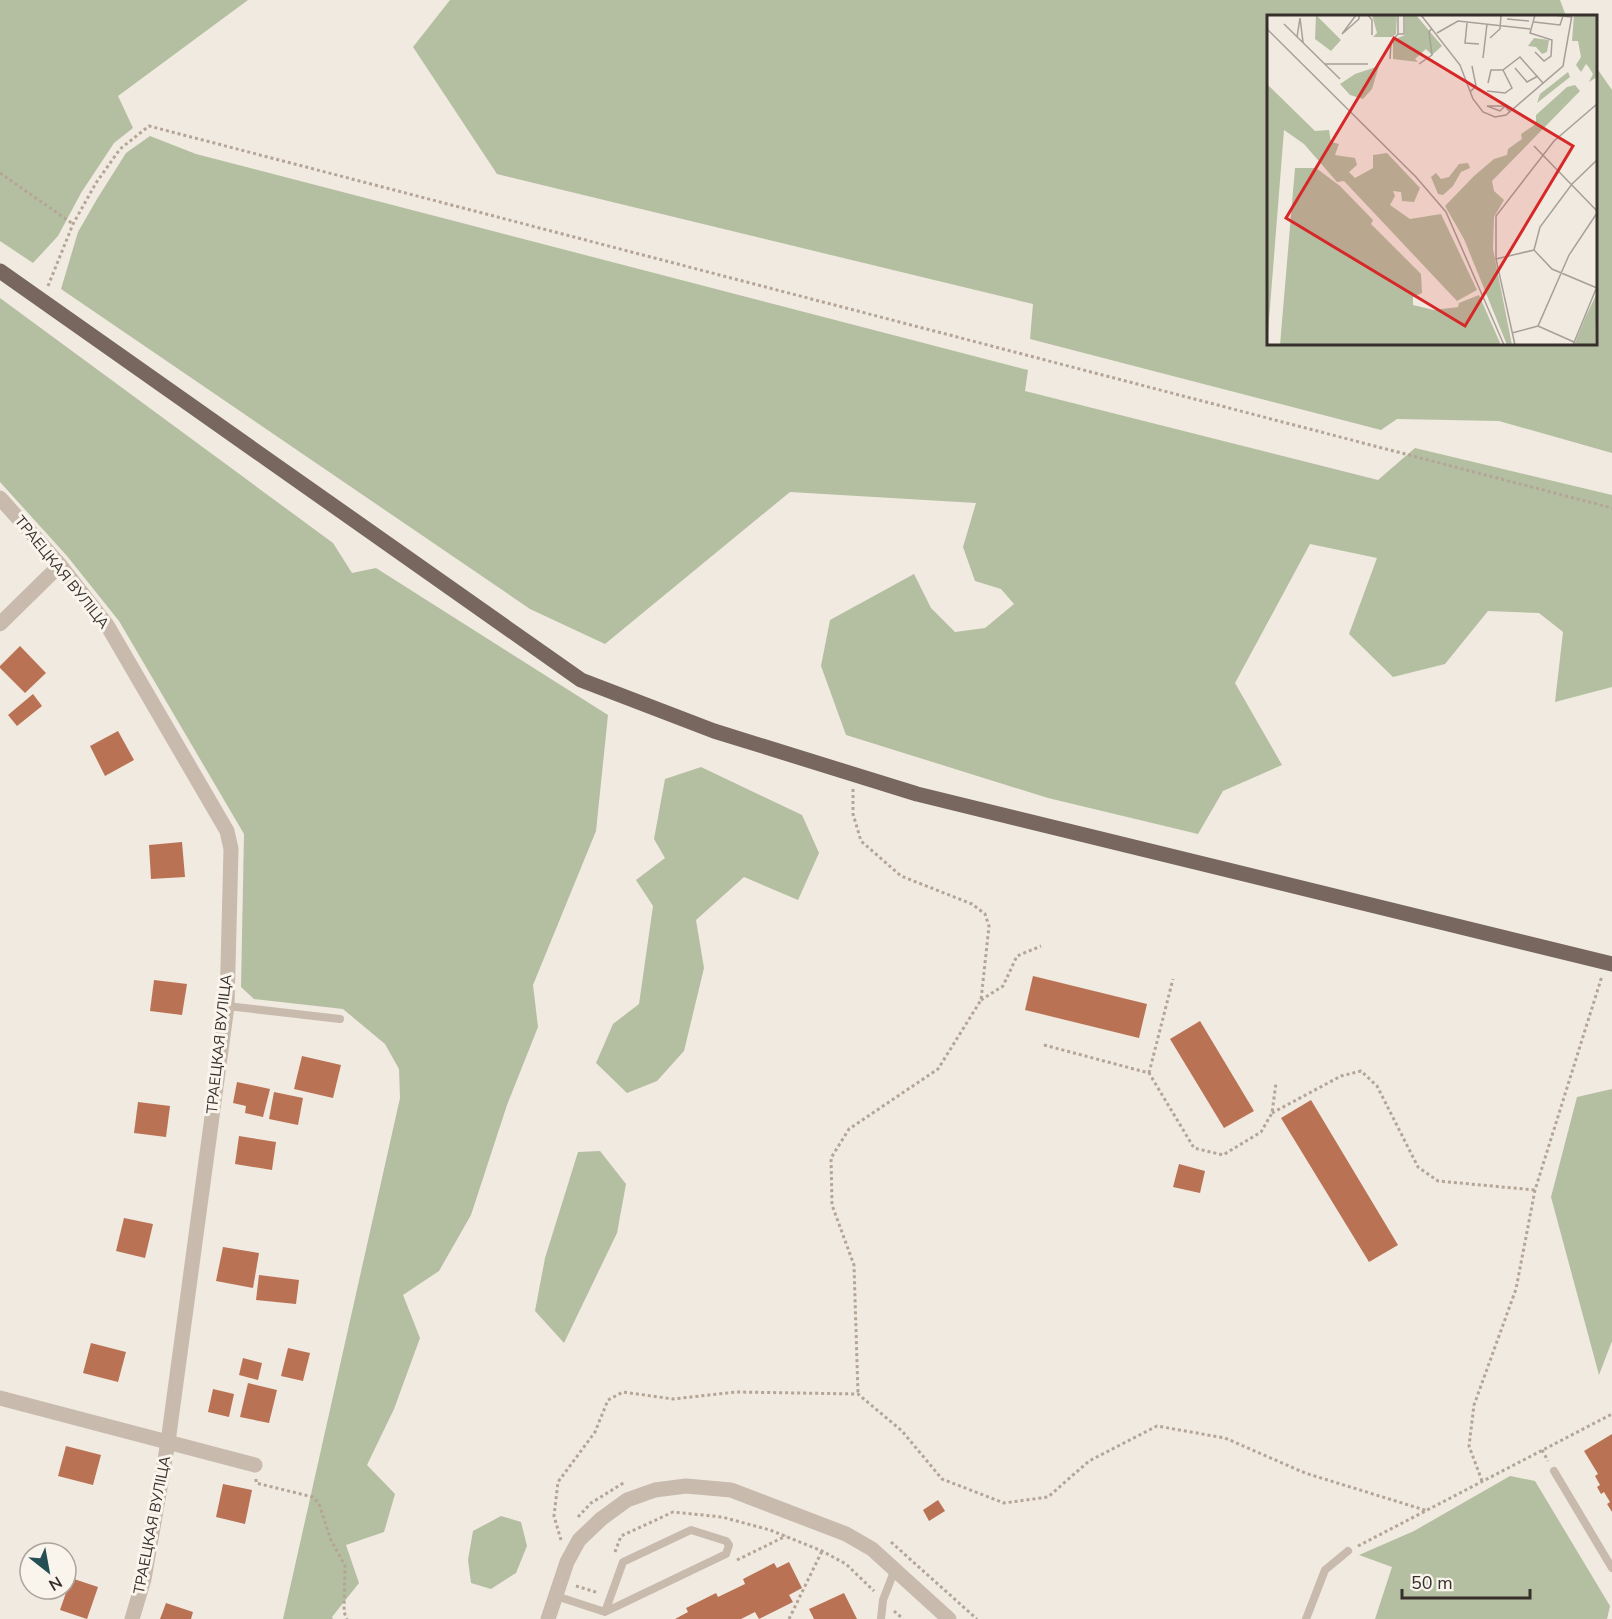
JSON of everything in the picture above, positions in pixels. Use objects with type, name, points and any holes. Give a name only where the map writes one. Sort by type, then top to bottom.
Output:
[{"type":"main road","points":[[0,271],[581,680],[714,731],[917,794],[1609,963]]},
{"type":"street","name":"ТРАЕЦКАЯ ВУЛІЦА","points":[[0,498],[60,565],[107,625],[227,831],[231,849],[227,1006],[168,1442],[144,1579],[132,1619]]},
{"type":"street","points":[[0,624],[60,565]]},
{"type":"street","points":[[0,1398],[255,1465]]},
{"type":"street","points":[[548,1619],[567,1562],[579,1540],[601,1519],[627,1500],[654,1490],[686,1486],[731,1491],[846,1534],[872,1549],[949,1619]]},
{"type":"lane","points":[[227,1006],[340,1019]]},
{"type":"lane","points":[[1554,1471],[1612,1568]]},
{"type":"lane","points":[[556,1596],[605,1612],[726,1554],[729,1545],[726,1541],[691,1530],[623,1562],[605,1612]]},
{"type":"lane","points":[[1306,1619],[1325,1570],[1348,1551]]},
{"type":"lane","points":[[882,1619],[883,1600],[895,1568]]},
{"type":"path","points":[[42,301],[73,224],[96,183],[120,149],[149,126],[1612,508]]},
{"type":"path","points":[[0,174],[73,224]]},
{"type":"path","points":[[854,774],[853,814],[861,841],[901,876],[972,904],[985,914],[989,926],[981,999],[938,1069],[849,1129],[831,1158],[832,1205],[854,1265],[858,1394]]},
{"type":"path","points":[[981,999],[1003,986],[1017,956],[1041,946]]},
{"type":"path","points":[[1482,1481],[1469,1446],[1474,1405],[1516,1289],[1535,1190],[1609,963]]},
{"type":"path","points":[[1149,1073],[1173,979]]},
{"type":"path","points":[[1044,1045],[1149,1073],[1194,1148],[1223,1155],[1260,1132],[1272,1113],[1276,1083]]},
{"type":"path","points":[[1272,1113],[1341,1076],[1360,1071],[1377,1086],[1418,1167],[1438,1181],[1535,1190]]},
{"type":"path","points":[[567,1562],[554,1516],[558,1482],[595,1432],[608,1400],[623,1392],[673,1399],[736,1392],[858,1394],[902,1431],[942,1479],[1004,1503],[1048,1497],[1089,1461],[1157,1426],[1225,1438],[1305,1473],[1428,1511]]},
{"type":"path","points":[[1348,1551],[1612,1414]]},
{"type":"path","points":[[255,1465],[256,1483],[313,1497],[319,1504],[331,1540],[345,1566],[344,1612],[347,1619]]},
{"type":"path","points":[[572,1523],[591,1503],[629,1480]]},
{"type":"path","points":[[556,1547],[565,1530]]},
{"type":"path","points":[[889,1541],[977,1619]]},
{"type":"path","points":[[789,1619],[822,1551]]},
{"type":"green space","points":[[0,0],[248,0],[118,96],[133,128],[114,143],[81,193],[58,236],[33,263],[0,241]]},
{"type":"green space","points":[[450,0],[1560,0],[1566,15],[1267,15],[1267,345],[1597,345],[1597,68],[1612,90],[1612,453],[1499,421],[1397,419],[1381,430],[1030,339],[1033,304],[497,174],[413,47]]},
{"type":"green space","points":[[150,136],[196,154],[1028,370],[1025,391],[1378,480],[1415,448],[1612,495],[1612,687],[1555,702],[1563,632],[1539,613],[1488,611],[1445,664],[1393,677],[1349,634],[1377,558],[1310,544],[1235,683],[1282,765],[1223,791],[1198,834],[1048,798],[846,735],[821,666],[830,620],[914,574],[931,608],[955,632],[985,628],[1014,604],[1001,589],[975,581],[963,547],[976,503],[790,492],[605,644],[530,609],[61,289],[78,232],[97,199],[126,153]]},
{"type":"green space","points":[[0,298],[333,543],[352,573],[376,568],[608,715],[596,831],[533,985],[538,1027],[507,1105],[471,1215],[439,1271],[403,1295],[420,1338],[394,1409],[367,1465],[395,1494],[384,1532],[346,1545],[359,1583],[332,1617],[333,1619],[283,1619],[400,1098],[399,1069],[385,1044],[343,1009],[254,999],[241,987],[244,834],[119,621],[67,556],[0,482]]},
{"type":"green space","points":[[701,767],[802,815],[819,853],[798,900],[744,877],[696,920],[704,968],[684,1051],[657,1081],[627,1093],[596,1063],[613,1024],[639,1004],[653,906],[636,880],[665,858],[654,839],[665,779]]},
{"type":"green space","points":[[1612,1089],[1612,1341],[1599,1375],[1551,1197],[1577,1097]]},
{"type":"green space","points":[[600,1151],[626,1184],[617,1233],[564,1343],[535,1311],[545,1258],[578,1152]]},
{"type":"green space","points":[[1510,1476],[1535,1481],[1610,1606],[1607,1619],[1375,1619],[1392,1567],[1359,1555],[1414,1531]]},
{"type":"green space","points":[[501,1516],[521,1522],[527,1546],[516,1573],[491,1589],[471,1583],[468,1560],[473,1531]]},
{"type":"building","points":[[20,646],[46,673],[25,693],[0,668]]},
{"type":"building","points":[[33,694],[42,706],[17,726],[8,715]]},
{"type":"building","points":[[118,731],[134,760],[105,776],[90,746]]},
{"type":"building","points":[[182,842],[185,877],[151,879],[149,845]]},
{"type":"building","points":[[1033,976],[1147,1004],[1139,1038],[1025,1010]]},
{"type":"building","points":[[154,980],[187,984],[182,1015],[150,1011]]},
{"type":"building","points":[[1200,1021],[1254,1111],[1224,1128],[1170,1039]]},
{"type":"building","points":[[302,1056],[341,1065],[333,1098],[294,1089]]},
{"type":"building","points":[[237,1082],[270,1089],[263,1117],[245,1113],[246,1106],[233,1103]]},
{"type":"building","points":[[274,1092],[303,1098],[298,1125],[269,1119]]},
{"type":"building","points":[[1311,1100],[1398,1245],[1369,1262],[1281,1118]]},
{"type":"building","points":[[138,1102],[170,1106],[166,1137],[134,1133]]},
{"type":"building","points":[[239,1136],[276,1142],[272,1170],[235,1164]]},
{"type":"building","points":[[1179,1164],[1205,1171],[1200,1193],[1173,1187]]},
{"type":"building","points":[[124,1218],[153,1224],[145,1258],[116,1251]]},
{"type":"building","points":[[223,1247],[259,1253],[253,1288],[216,1281]]},
{"type":"building","points":[[259,1275],[299,1280],[296,1304],[256,1300]]},
{"type":"building","points":[[91,1343],[126,1352],[118,1382],[83,1373]]},
{"type":"building","points":[[288,1348],[310,1353],[303,1381],[281,1376]]},
{"type":"building","points":[[243,1358],[262,1363],[258,1380],[239,1375]]},
{"type":"building","points":[[248,1383],[277,1390],[269,1423],[240,1417]]},
{"type":"building","points":[[213,1389],[234,1394],[229,1417],[208,1412]]},
{"type":"building","points":[[1612,1434],[1612,1512],[1607,1504],[1610,1502],[1604,1492],[1601,1494],[1597,1487],[1600,1485],[1595,1476],[1598,1474],[1584,1451]]},
{"type":"building","points":[[66,1446],[101,1455],[93,1485],[58,1476]]},
{"type":"building","points":[[223,1484],[252,1490],[245,1524],[216,1517]]},
{"type":"building","points":[[938,1500],[945,1511],[929,1521],[923,1510]]},
{"type":"building","points":[[789,1562],[802,1588],[789,1595],[793,1602],[759,1619],[755,1612],[741,1619],[675,1619],[688,1612],[686,1608],[716,1593],[718,1597],[745,1584],[743,1579],[774,1563],[777,1568]]},
{"type":"building","points":[[78,1580],[98,1587],[87,1619],[60,1610],[63,1601],[78,1601]]},
{"type":"building","points":[[844,1593],[857,1619],[814,1619],[809,1609]]},
{"type":"building","points":[[166,1603],[193,1612],[191,1619],[160,1619]]}]
